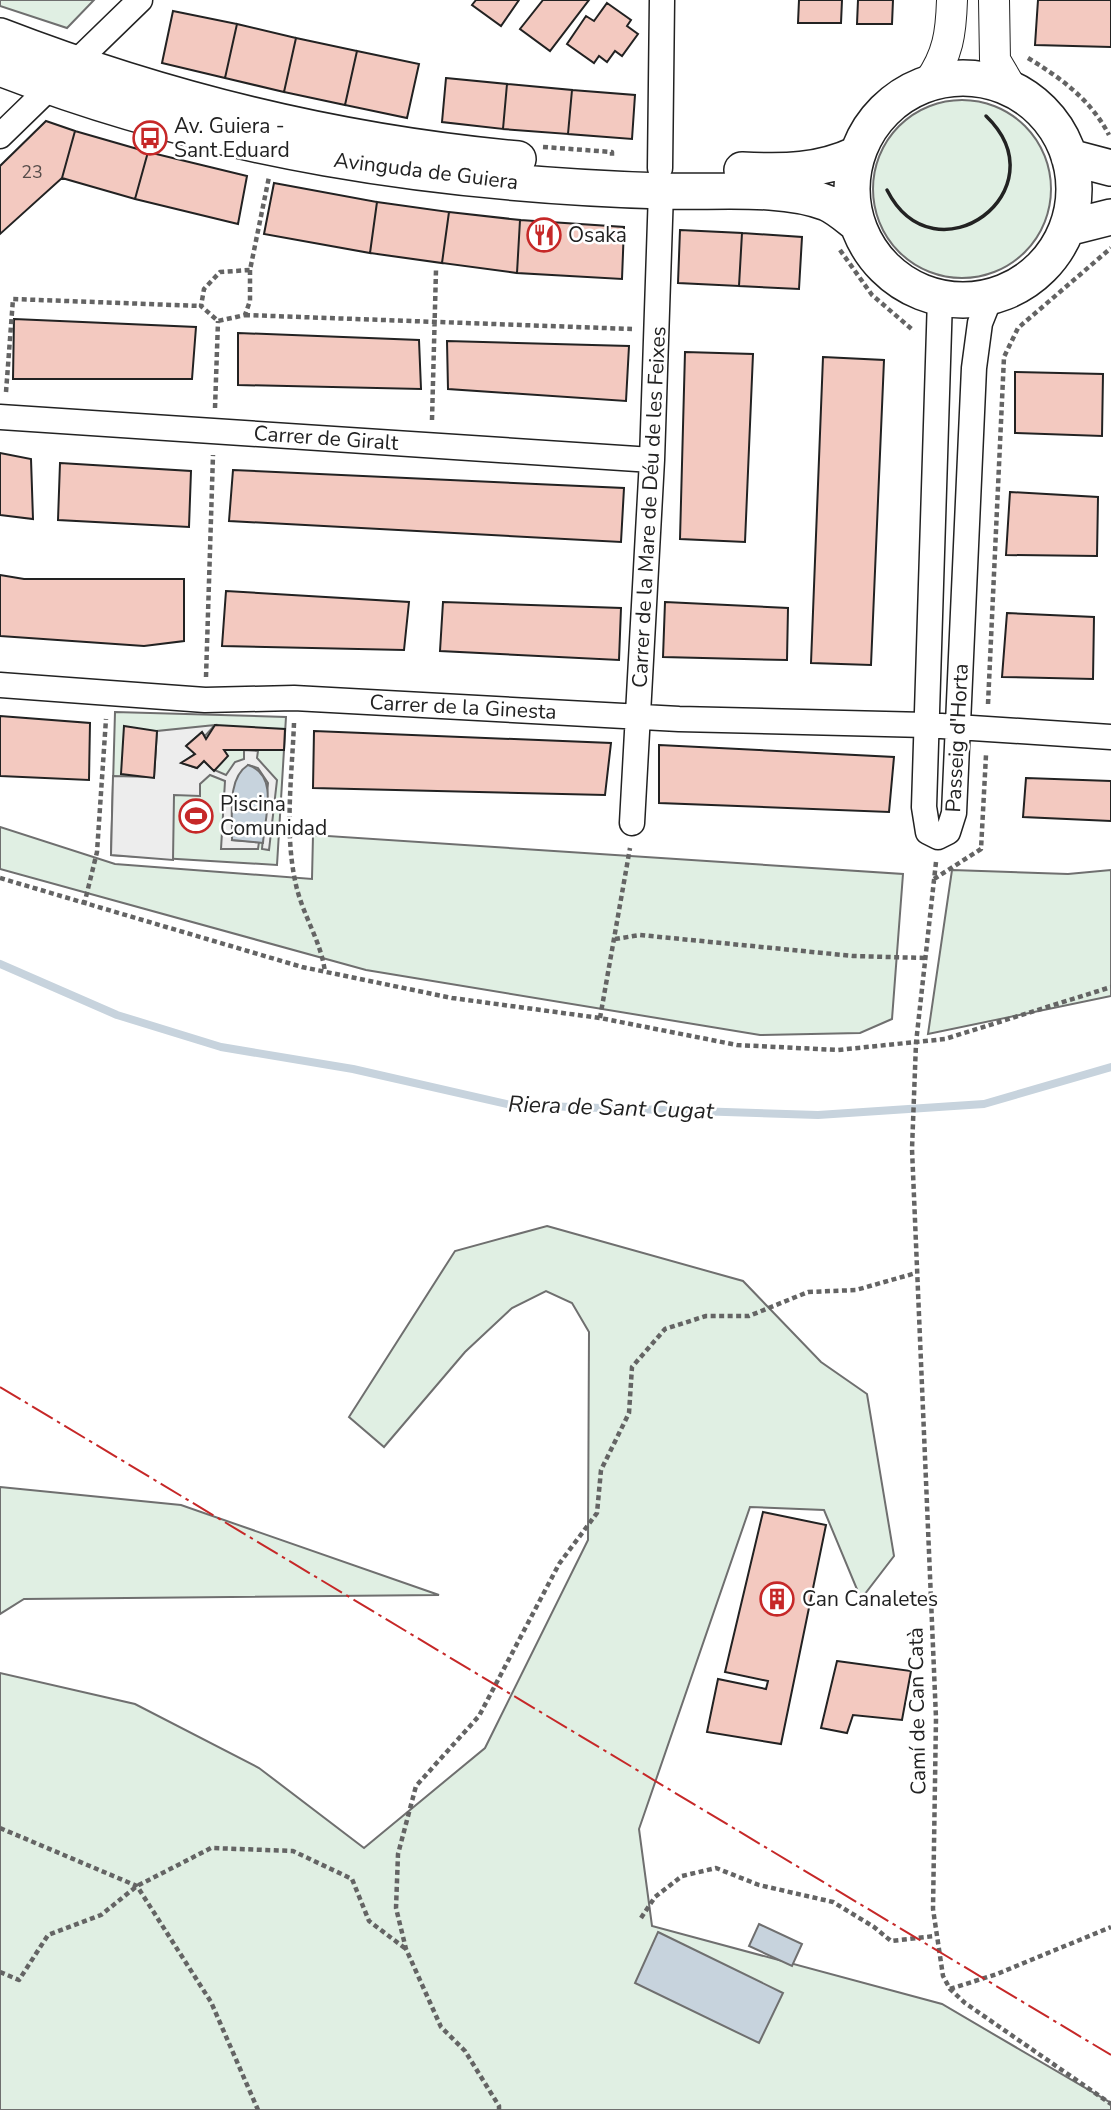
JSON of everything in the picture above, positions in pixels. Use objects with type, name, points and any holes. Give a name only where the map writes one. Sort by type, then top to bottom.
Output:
[{"type":"main road","name":"Avinguda de Guiera","points":[[0,36],[75,63],[228,109],[362,138],[827,203],[846,234]]},
{"type":"main road","name":"Avinguda de Guiera","points":[[0,68],[48,87],[275,149],[364,166],[441,176],[660,179],[809,171],[831,166],[858,154]]},
{"type":"main road","points":[[959,78],[986,81],[1012,89],[1035,104],[1053,124],[1069,157],[1074,177],[1073,202],[1060,244],[1038,272],[1023,283],[990,298],[965,301],[940,298],[912,289],[888,272],[870,250],[846,234],[858,154],[865,135],[884,111],[929,82],[959,78]]},
{"type":"main road","points":[[1069,157],[1111,168]]},
{"type":"main road","points":[[1067,228],[1111,217]]},
{"type":"street","points":[[0,136],[140,0]]},
{"type":"street","name":"Carrer de la Mare de Déu de les Feixes","points":[[632,830],[657,330],[662,0]]},
{"type":"street","points":[[929,82],[944,59],[950,39],[952,0]]},
{"type":"street","points":[[994,0],[995,60],[1012,89]]},
{"type":"street","name":"Passeig d'Horta","points":[[940,298],[925,825],[928,832],[938,836],[948,832],[952,825],[959,728],[974,368],[980,323],[990,298]]},
{"type":"street","name":"Carrer de Giralt","points":[[2,417],[652,460]]},
{"type":"street","name":"Carrer de la Ginesta","points":[[0,685],[107,695],[205,700],[294,698],[639,716],[926,725],[1111,737]]},
{"type":"path","points":[[1017,52],[1062,79],[1100,117],[1111,139]]},
{"type":"path","points":[[245,315],[250,301],[250,270],[275,149]]},
{"type":"path","points":[[846,234],[872,295],[915,331],[919,357],[937,363]]},
{"type":"path","points":[[934,879],[981,849],[1003,372],[1009,341],[1018,328],[1111,247]]},
{"type":"path","points":[[201,306],[204,289],[220,272],[250,270]]},
{"type":"path","points":[[432,445],[436,270]]},
{"type":"path","points":[[2,417],[12,299],[201,306],[218,321]]},
{"type":"path","points":[[218,321],[245,315],[657,330]]},
{"type":"path","points":[[205,700],[218,321]]},
{"type":"path","points":[[974,368],[1003,372]]},
{"type":"path","points":[[84,905],[97,852],[107,695]]},
{"type":"path","points":[[294,698],[290,852],[297,888],[309,925],[322,949],[325,972]]},
{"type":"path","points":[[600,1018],[632,830]]},
{"type":"path","name":"Camí de Can Catà","points":[[938,836],[916,1043],[912,1150],[936,1718],[931,1870],[939,1961],[950,1989]]},
{"type":"path","points":[[0,878],[84,905],[325,972],[452,998],[600,1018],[737,1045],[838,1050],[945,1039],[1111,987]]},
{"type":"path","points":[[615,939],[640,935],[853,956],[925,958]]},
{"type":"path","points":[[499,2110],[465,2051],[441,2027],[405,1949],[396,1908],[398,1854],[416,1786],[479,1716],[559,1563],[597,1513],[601,1470],[629,1413],[632,1367],[665,1329],[706,1316],[749,1316],[808,1292],[856,1290],[916,1273]]},
{"type":"path","points":[[0,1828],[137,1886],[211,2002],[258,2110]]},
{"type":"path","points":[[0,1972],[19,1980],[48,1935],[101,1915],[137,1886],[211,1848],[293,1851],[352,1879],[369,1921],[405,1949]]},
{"type":"path","points":[[641,1919],[656,1897],[682,1876],[716,1868],[759,1885],[833,1902],[874,1927],[891,1941],[936,1936]]},
{"type":"path","points":[[950,1989],[997,1974],[1111,1927]]},
{"type":"path","points":[[950,1989],[1111,2104]]},
{"type":"green space","points":[[0,0],[94,0],[67,28],[0,6]]},
{"type":"green space","points":[[962,100],[979,101],[996,107],[1025,126],[1044,155],[1050,172],[1050,206],[1044,223],[1025,252],[996,271],[979,277],[962,278],[945,277],[928,271],[899,252],[880,223],[874,206],[873,189],[874,172],[880,155],[899,126],[928,107],[945,101]]},
{"type":"green space","name":"Piscina Comunidad","points":[[115,712],[286,717],[277,865],[111,855]]},
{"type":"green space","points":[[0,827],[115,864],[312,879],[313,835],[903,874],[892,1019],[860,1033],[760,1035],[366,970],[0,869]]},
{"type":"green space","points":[[952,870],[1068,874],[1111,870],[1111,996],[928,1034]]},
{"type":"green space","points":[[547,1226],[743,1281],[821,1362],[867,1394],[894,1556],[861,1599],[824,1510],[750,1507],[639,1829],[652,1926],[942,2004],[1111,2103],[1111,2110],[0,2110],[0,1673],[135,1704],[259,1768],[364,1848],[485,1748],[588,1540],[589,1332],[572,1303],[546,1291],[512,1308],[465,1352],[384,1447],[349,1417],[455,1251]]},
{"type":"green space","points":[[0,1487],[181,1505],[439,1595],[24,1599],[0,1614]]},
{"type":"shaded area","points":[[215,725],[205,736],[202,732],[187,745],[195,754],[182,763],[197,768],[204,761],[212,769],[226,775],[235,762],[244,759],[244,750],[258,751],[257,758],[277,780],[269,850],[262,849],[268,783],[258,768],[248,765],[232,840],[259,842],[258,849],[221,849],[225,781],[210,775],[200,784],[200,796],[174,795],[173,860],[111,855],[113,776],[154,777],[157,731]]},
{"type":"shaded area","points":[[248,765],[258,770],[267,787],[263,843],[232,840],[236,779]]},
{"type":"shaded area","points":[[759,1924],[802,1944],[792,1966],[749,1946]]},
{"type":"shaded area","points":[[658,1932],[783,1993],[759,2043],[635,1983]]},
{"type":"building","points":[[476,0],[519,0],[501,26],[472,5]]},
{"type":"building","points":[[543,0],[589,0],[550,51],[520,29]]},
{"type":"building","points":[[799,0],[842,0],[841,23],[798,23]]},
{"type":"building","points":[[858,0],[893,0],[892,24],[857,24]]},
{"type":"building","points":[[1038,0],[1111,0],[1111,47],[1035,45]]},
{"type":"building","points":[[607,3],[631,20],[627,26],[638,34],[622,56],[615,51],[607,62],[599,56],[594,63],[567,44],[586,16],[594,21]]},
{"type":"building","points":[[173,11],[237,24],[225,78],[162,63]]},
{"type":"building","points":[[237,24],[296,38],[284,92],[225,78]]},
{"type":"building","points":[[296,38],[357,51],[345,105],[284,92]]},
{"type":"building","points":[[357,51],[419,64],[407,118],[345,105]]},
{"type":"building","points":[[446,78],[507,84],[503,129],[442,122]]},
{"type":"building","points":[[507,84],[572,90],[568,134],[503,129]]},
{"type":"building","points":[[572,90],[635,95],[632,139],[568,134]]},
{"type":"building","points":[[46,121],[75,131],[62,178],[0,234],[0,166]]},
{"type":"building","points":[[75,131],[148,152],[135,199],[62,178]]},
{"type":"building","points":[[148,152],[247,176],[238,224],[135,199]]},
{"type":"building","points":[[274,183],[377,202],[370,253],[264,234]]},
{"type":"building","points":[[377,202],[449,212],[442,263],[370,253]]},
{"type":"building","points":[[449,212],[520,220],[517,273],[442,263]]},
{"type":"building","points":[[520,220],[624,227],[622,279],[517,273]]},
{"type":"building","points":[[680,230],[742,233],[739,286],[678,283]]},
{"type":"building","points":[[742,233],[802,237],[799,289],[739,286]]},
{"type":"building","points":[[14,319],[196,327],[192,379],[13,379]]},
{"type":"building","points":[[238,333],[419,340],[421,389],[238,385]]},
{"type":"building","points":[[447,341],[629,346],[626,401],[448,389]]},
{"type":"building","points":[[685,352],[753,354],[745,542],[680,539]]},
{"type":"building","points":[[823,357],[884,360],[871,665],[811,663]]},
{"type":"building","points":[[1015,372],[1103,374],[1102,436],[1015,433]]},
{"type":"building","points":[[0,453],[31,459],[33,519],[0,515]]},
{"type":"building","points":[[60,463],[191,471],[189,527],[58,520]]},
{"type":"building","points":[[233,470],[624,488],[621,542],[229,521]]},
{"type":"building","points":[[1010,492],[1098,497],[1097,556],[1006,555]]},
{"type":"building","points":[[0,575],[24,579],[184,579],[184,641],[144,646],[0,636]]},
{"type":"building","points":[[226,591],[409,602],[404,650],[222,646]]},
{"type":"building","points":[[443,602],[621,608],[619,660],[440,651]]},
{"type":"building","points":[[665,602],[788,608],[787,660],[663,657]]},
{"type":"building","points":[[1007,613],[1094,617],[1093,679],[1002,677]]},
{"type":"building","points":[[0,716],[90,723],[89,780],[0,776]]},
{"type":"building","points":[[215,725],[285,729],[284,750],[224,750],[228,756],[214,771],[204,761],[197,768],[181,763],[195,754],[186,746],[202,732],[206,739]]},
{"type":"building","points":[[124,726],[157,731],[154,778],[121,774]]},
{"type":"building","points":[[314,731],[611,743],[605,795],[313,788]]},
{"type":"building","points":[[659,745],[894,757],[889,812],[659,803]]},
{"type":"building","points":[[1026,778],[1111,781],[1111,821],[1023,817]]},
{"type":"building","name":"Can Canaletes","points":[[763,1512],[826,1525],[781,1744],[707,1732],[718,1679],[766,1689],[768,1681],[725,1672]]},
{"type":"building","points":[[837,1661],[911,1671],[902,1720],[853,1715],[847,1733],[821,1728]]},
{"type":"waterway","name":"Riera de Sant Cugat","points":[[0,964],[117,1015],[221,1047],[353,1069],[511,1105],[818,1115],[984,1104],[1111,1067]]},
{"type":"wall","points":[[887,190],[908,217],[934,228],[960,227],[983,216],[1001,197],[1010,172],[1006,144],[986,116]]},
{"type":"power","points":[[0,1387],[1111,2055]]},
{"type":"place","name":"Av. Guiera - Sant Eduard","points":[[150,138]]},
{"type":"place","name":"Osaka","points":[[544,235]]},
{"type":"place","name":"Piscina Comunidad","points":[[196,816]]},
{"type":"place","name":"Can Canaletes","points":[[777,1599]]}]
